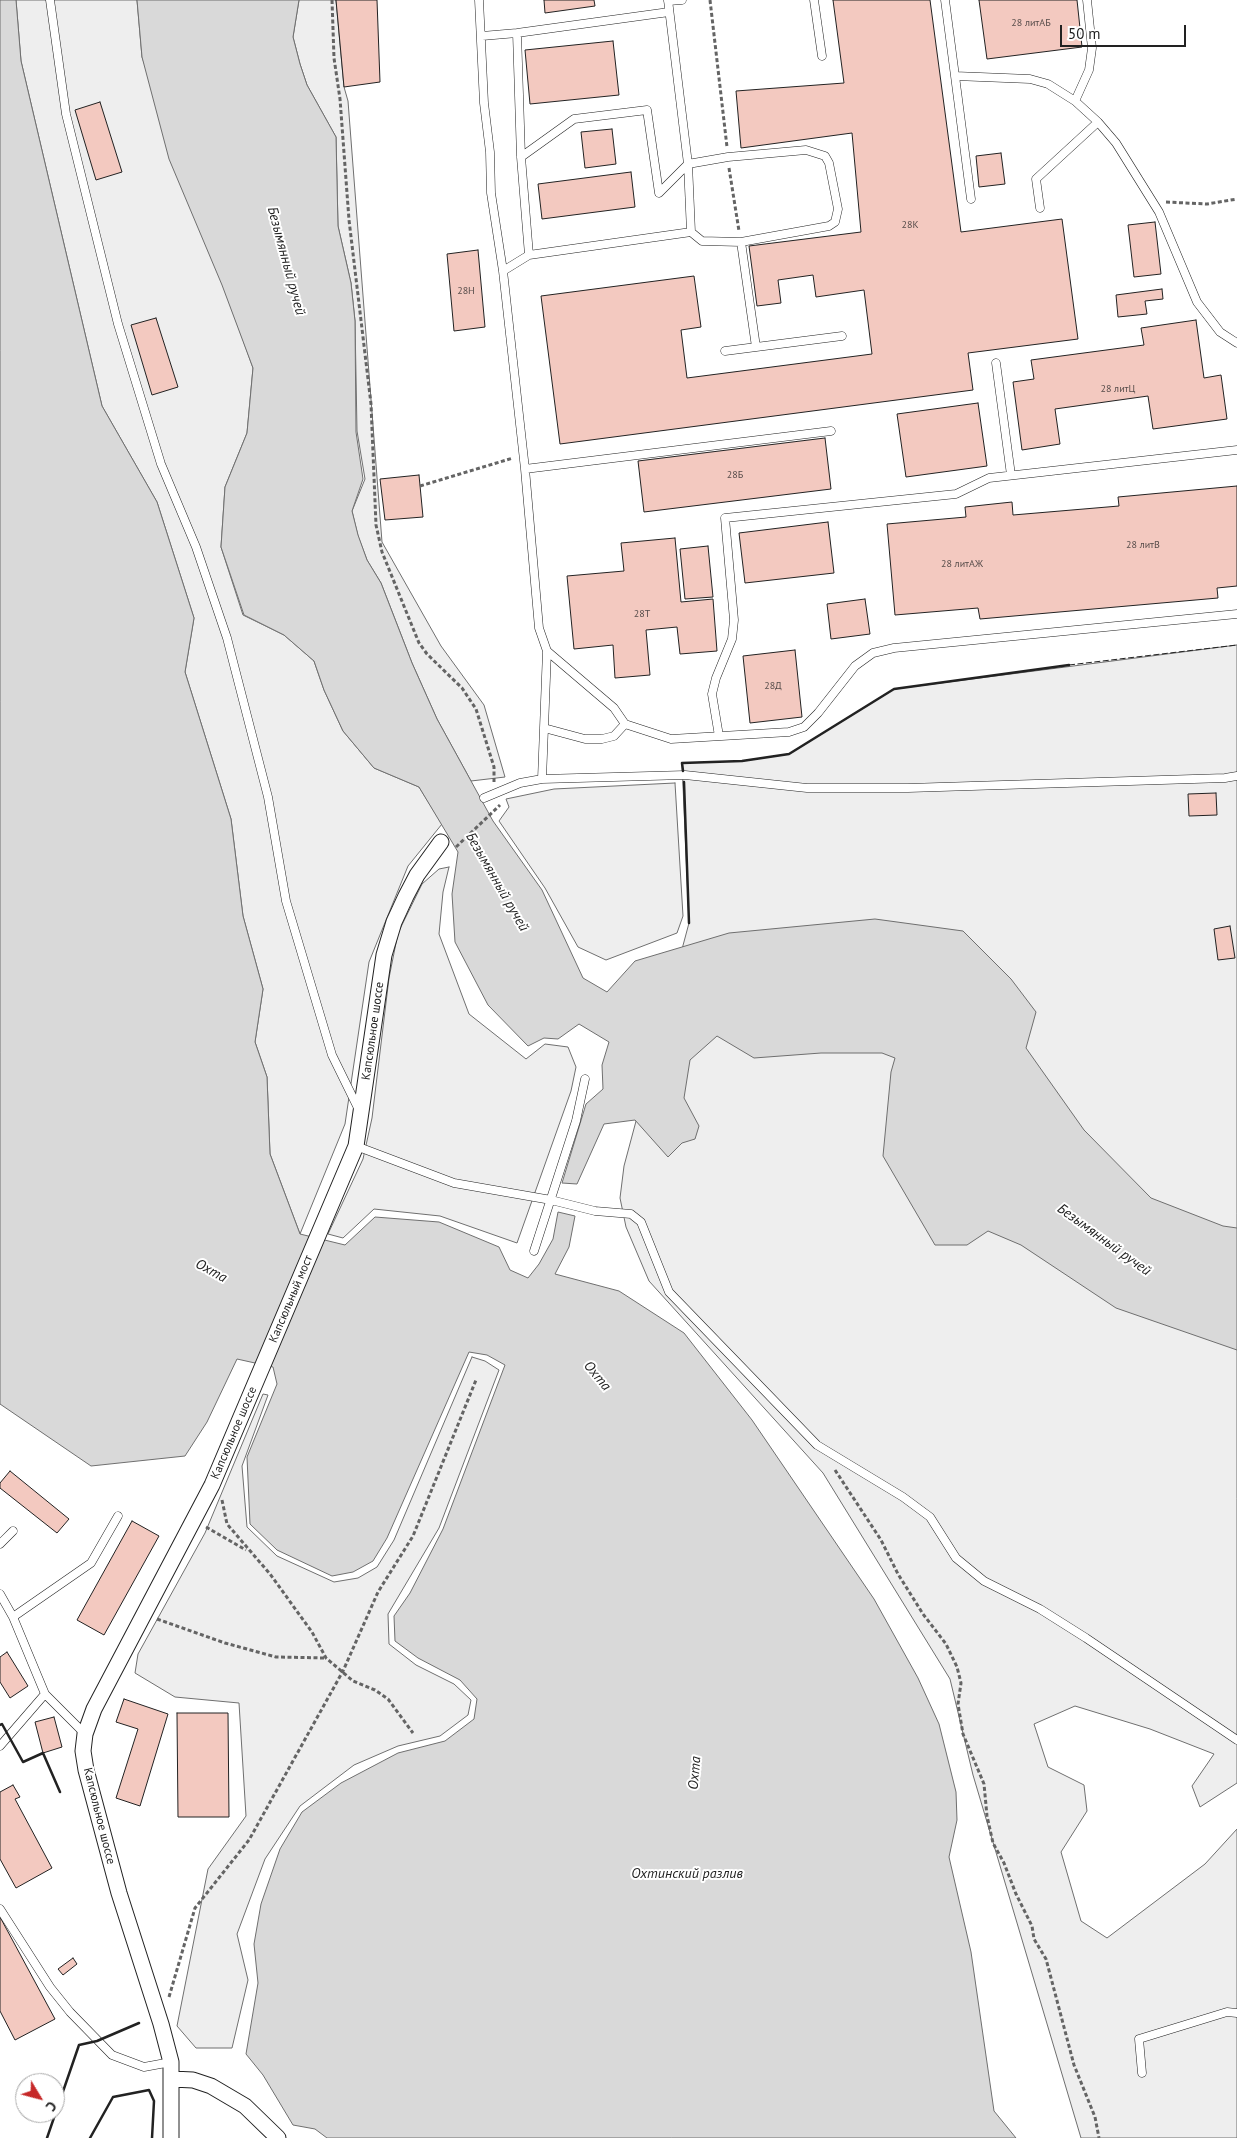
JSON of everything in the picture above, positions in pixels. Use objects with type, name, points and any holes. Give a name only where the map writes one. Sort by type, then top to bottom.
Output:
[{"type":"street","name":"Капсюльное шоссе","points":[[322,1227],[356,1146],[384,956],[394,922],[417,875],[441,842]]},
{"type":"street","name":"Капсюльный мост","points":[[260,1371],[322,1227]]},
{"type":"street","name":"Капсюльное шоссе","points":[[171,2138],[171,2062],[161,2024],[119,1893],[96,1790],[83,1751],[85,1734],[94,1710],[195,1521],[260,1371]]},
{"type":"street","points":[[172,2078],[193,2080],[211,2086],[245,2106],[278,2138]]},
{"type":"lane","points":[[50,0],[66,114],[118,324],[161,464],[196,548],[228,638],[268,797],[286,901],[332,1054],[361,1114]]},
{"type":"lane","points":[[480,0],[484,103],[490,152],[491,193],[503,271],[525,468],[539,628],[547,651],[542,779]]},
{"type":"lane","points":[[682,0],[668,1],[688,164],[690,232]]},
{"type":"lane","points":[[814,0],[822,56]]},
{"type":"lane","points":[[945,0],[971,199]]},
{"type":"lane","points":[[1075,101],[1089,70],[1092,48],[1087,0]]},
{"type":"lane","points":[[482,36],[517,34],[669,12]]},
{"type":"lane","points":[[517,34],[522,157],[530,255]]},
{"type":"lane","points":[[954,76],[1030,79],[1048,84],[1075,101],[1098,122],[1116,143],[1153,202],[1197,302],[1220,332],[1237,343]]},
{"type":"lane","points":[[503,271],[530,255],[690,232],[702,241],[741,242],[821,229],[834,222],[838,209],[832,168],[825,156],[806,150],[728,157],[688,164],[659,193],[647,110],[574,119],[522,157]]},
{"type":"lane","points":[[1040,208],[1036,180],[1098,122]]},
{"type":"lane","points":[[741,242],[756,347]]},
{"type":"lane","points":[[725,350],[842,336]]},
{"type":"lane","points":[[996,362],[1011,475]]},
{"type":"lane","points":[[525,468],[831,431]]},
{"type":"lane","points":[[719,736],[712,694],[716,678],[732,639],[734,620],[725,518],[956,494],[989,478],[1237,450]]},
{"type":"lane","points":[[547,651],[614,708],[625,724],[671,739],[789,732],[804,726],[818,713],[854,666],[873,653],[894,648],[1237,614]]},
{"type":"lane","points":[[544,728],[585,739],[602,740],[614,736],[625,724]]},
{"type":"lane","points":[[484,798],[520,783],[542,779],[684,775],[807,788],[899,788],[1225,778],[1237,776]]},
{"type":"lane","points":[[534,1251],[576,1121],[585,1079]]},
{"type":"lane","points":[[356,1146],[454,1183],[551,1200],[595,1211],[631,1214],[641,1222],[670,1292],[817,1445],[903,1497],[930,1517],[956,1558],[984,1581],[1040,1609],[1237,1740]]},
{"type":"lane","points":[[13,1617],[91,1563],[118,1516]]},
{"type":"lane","points":[[0,1544],[13,1531]]},
{"type":"lane","points":[[0,1594],[13,1617],[45,1694],[85,1734]]},
{"type":"lane","points":[[0,1746],[10,1738],[45,1694]]},
{"type":"lane","points":[[0,1909],[50,1987],[70,2012],[112,2055],[144,2067],[171,2062]]},
{"type":"lane","points":[[1142,2073],[1139,2039],[1228,2012],[1237,2013]]},
{"type":"path","points":[[332,0],[334,58],[340,99],[349,220],[369,387],[376,525],[382,552],[419,643],[427,654],[462,688],[476,709],[494,767],[495,793]]},
{"type":"path","points":[[710,0],[728,157],[741,242]]},
{"type":"path","points":[[1153,202],[1207,204],[1237,199]]},
{"type":"path","points":[[420,486],[523,455]]},
{"type":"path","points":[[455,849],[500,805]]},
{"type":"path","points":[[168,1999],[195,1908],[249,1840],[343,1671],[378,1592],[413,1536],[476,1380]]},
{"type":"path","points":[[817,1445],[846,1484],[881,1540],[906,1587],[946,1644],[957,1667],[961,1683],[958,1704],[963,1734],[984,1784],[987,1816],[993,1843],[1032,1926],[1034,1939],[1048,1967],[1074,2065],[1095,2117],[1099,2138]]},
{"type":"path","points":[[212,1484],[223,1503],[227,1524],[270,1574],[312,1632],[326,1658],[353,1681],[375,1690],[388,1699],[413,1733]]},
{"type":"path","points":[[195,1521],[250,1552]]},
{"type":"path","points":[[145,1615],[225,1644],[276,1657],[326,1658]]},
{"type":"shaded area","points":[[16,0],[137,0],[142,57],[253,368],[247,433],[225,487],[221,547],[243,615],[284,635],[314,661],[324,690],[343,731],[374,768],[419,787],[442,824],[408,866],[369,962],[345,1124],[300,1234],[270,1154],[267,1077],[255,1042],[263,989],[243,916],[231,819],[185,672],[194,618],[157,502],[102,406],[21,61]]},
{"type":"shaded area","points":[[299,0],[336,0],[344,87],[348,101],[382,542],[441,646],[484,705],[505,777],[471,781],[437,719],[412,663],[381,583],[367,560],[358,536],[352,511],[365,479],[357,431],[355,321],[351,283],[338,226],[336,137],[307,85],[300,64],[293,37]]},
{"type":"shaded area","points":[[1237,645],[1237,1783],[1200,1807],[1192,1786],[1214,1754],[1150,1729],[1075,1706],[1034,1724],[1048,1767],[1084,1785],[1087,1811],[1061,1852],[1081,1921],[1107,1938],[1205,1864],[1237,1829],[1237,2138],[1081,2138],[973,1775],[950,1679],[823,1473],[649,1281],[626,1227],[620,1198],[624,1166],[689,923],[682,763],[742,761],[789,754],[894,689]]},
{"type":"shaded area","points":[[675,783],[683,916],[677,933],[606,960],[578,947],[545,888],[499,821],[509,807],[506,799],[554,789]]},
{"type":"shaded area","points":[[449,867],[443,892],[439,934],[469,1014],[526,1059],[545,1044],[568,1047],[576,1067],[571,1091],[517,1243],[440,1216],[374,1209],[343,1238],[328,1234],[363,1159],[372,1118],[389,978],[398,933],[422,884],[439,869]]},
{"type":"shaded area","points":[[472,1357],[485,1361],[499,1370],[439,1528],[388,1614],[389,1644],[416,1665],[454,1684],[471,1700],[468,1715],[440,1736],[398,1746],[354,1765],[300,1806],[265,1859],[237,1934],[248,1980],[232,2048],[196,2048],[177,2026],[208,1869],[246,1816],[239,1703],[175,1697],[135,1673],[138,1654],[205,1533],[263,1394],[268,1395],[242,1466],[247,1527],[277,1556],[334,1582],[358,1578],[377,1567],[394,1540]]},
{"type":"water","name":"Охтинский разлив","points":[[0,0],[16,0],[21,61],[102,406],[157,502],[194,618],[185,672],[231,819],[243,916],[263,989],[255,1042],[267,1077],[270,1154],[300,1234],[345,1245],[375,1217],[439,1222],[499,1247],[510,1270],[528,1278],[539,1264],[553,1239],[558,1212],[575,1216],[569,1247],[555,1274],[619,1291],[684,1333],[752,1420],[874,1599],[918,1678],[939,1724],[956,1792],[957,1820],[949,1857],[971,1952],[994,2111],[1016,2138],[327,2138],[315,2129],[293,2125],[263,2075],[246,2054],[258,1983],[254,1944],[261,1904],[280,1849],[302,1812],[341,1783],[398,1753],[445,1741],[474,1719],[477,1699],[460,1680],[418,1658],[395,1641],[394,1616],[410,1593],[443,1529],[505,1365],[487,1355],[469,1352],[387,1538],[373,1561],[353,1572],[332,1576],[277,1550],[250,1524],[247,1457],[277,1384],[273,1367],[237,1359],[207,1422],[185,1456],[91,1466],[0,1404]]},
{"type":"water","name":"Безымянный ручей","points":[[137,0],[299,0],[293,37],[300,64],[307,85],[336,137],[338,226],[351,283],[355,321],[356,432],[363,479],[352,511],[358,535],[367,560],[381,583],[412,663],[437,719],[493,821],[542,890],[583,978],[607,992],[635,961],[729,933],[875,919],[963,931],[1011,979],[1036,1012],[1026,1048],[1084,1130],[1151,1198],[1223,1226],[1237,1228],[1237,1350],[1116,1308],[1021,1245],[988,1231],[967,1245],[935,1245],[883,1156],[891,1072],[895,1058],[882,1053],[821,1053],[754,1058],[717,1036],[690,1060],[684,1098],[699,1126],[695,1139],[682,1143],[668,1157],[635,1120],[604,1124],[577,1184],[562,1183],[586,1104],[603,1089],[602,1065],[609,1042],[579,1024],[558,1039],[544,1038],[528,1046],[488,1005],[455,942],[452,894],[458,852],[419,787],[374,768],[343,731],[324,690],[314,661],[284,635],[244,615],[221,547],[225,487],[247,433],[253,368],[222,285],[169,159],[142,57]]},
{"type":"building","points":[[336,0],[377,0],[380,82],[344,87]]},
{"type":"building","points":[[544,0],[594,0],[595,6],[545,13]]},
{"type":"building","points":[[833,0],[930,0],[961,232],[1062,219],[1078,339],[968,353],[973,390],[560,444],[541,296],[694,276],[701,327],[681,330],[687,378],[872,354],[864,290],[816,297],[813,275],[778,280],[781,303],[757,306],[749,246],[861,232],[852,133],[741,148],[736,91],[844,83]]},
{"type":"building","points":[[979,0],[1077,0],[1082,47],[987,59]]},
{"type":"building","points":[[613,41],[619,95],[530,104],[525,50]]},
{"type":"building","points":[[100,102],[122,172],[96,180],[75,110]]},
{"type":"building","points":[[612,129],[616,164],[585,168],[581,132]]},
{"type":"building","points":[[1001,153],[1005,184],[979,187],[976,156]]},
{"type":"building","points":[[631,172],[635,207],[542,219],[538,184]]},
{"type":"building","points":[[1155,222],[1161,274],[1134,277],[1128,225]]},
{"type":"building","points":[[478,250],[485,327],[454,331],[447,254]]},
{"type":"building","points":[[1162,289],[1163,299],[1145,301],[1147,314],[1118,317],[1116,295]]},
{"type":"building","points":[[156,318],[178,387],[152,395],[131,325]]},
{"type":"building","points":[[1196,320],[1204,378],[1221,375],[1227,419],[1153,429],[1148,396],[1055,409],[1060,444],[1022,450],[1013,382],[1034,379],[1031,360],[1144,345],[1141,328]]},
{"type":"building","points":[[978,403],[987,466],[906,477],[897,414]]},
{"type":"building","points":[[825,438],[831,489],[644,512],[638,461]]},
{"type":"building","points":[[419,475],[423,517],[385,520],[380,479]]},
{"type":"building","points":[[1237,486],[1237,586],[1217,588],[1218,598],[980,619],[978,608],[895,615],[887,524],[966,517],[965,507],[1012,502],[1013,515],[1119,506],[1118,497]]},
{"type":"building","points":[[828,522],[834,573],[745,583],[739,533]]},
{"type":"building","points":[[675,538],[681,602],[713,599],[717,651],[680,654],[677,627],[646,630],[650,675],[615,678],[613,645],[574,649],[567,576],[624,571],[621,543]]},
{"type":"building","points":[[708,546],[713,597],[685,599],[680,549]]},
{"type":"building","points":[[865,599],[870,634],[831,639],[827,604]]},
{"type":"building","points":[[795,650],[802,717],[750,723],[743,656]]},
{"type":"building","points":[[1216,793],[1217,815],[1189,816],[1188,794]]},
{"type":"building","points":[[1230,926],[1235,958],[1218,960],[1214,929]]},
{"type":"building","points":[[10,1471],[69,1519],[57,1533],[0,1488],[0,1483]]},
{"type":"building","points":[[132,1521],[159,1536],[104,1635],[77,1620]]},
{"type":"building","points":[[7,1652],[28,1686],[10,1698],[0,1682],[0,1657]]},
{"type":"building","points":[[124,1699],[168,1714],[140,1806],[116,1798],[138,1729],[116,1722]]},
{"type":"building","points":[[177,1713],[228,1713],[229,1817],[178,1817]]},
{"type":"building","points":[[54,1717],[62,1747],[43,1753],[35,1722]]},
{"type":"building","points":[[13,1785],[20,1797],[15,1799],[52,1868],[16,1888],[0,1859],[0,1792]]},
{"type":"building","points":[[0,1917],[55,2019],[15,2040],[0,2011]]},
{"type":"building","points":[[73,1958],[77,1964],[63,1975],[58,1969]]},
{"type":"fence","points":[[1069,665],[1237,645]]},
{"type":"wall","points":[[683,771],[682,763],[742,761],[789,754],[894,689],[1069,665]]},
{"type":"wall","points":[[684,782],[689,923]]},
{"type":"wall","points":[[0,1725],[2,1724],[23,1762],[43,1753],[60,1792]]},
{"type":"wall","points":[[47,2138],[79,2045],[97,2041],[139,2023]]},
{"type":"wall","points":[[90,2138],[113,2097],[149,2090],[154,2101],[152,2138]]},
{"type":"water label","name":"Охта","points":[[211,1271]]},
{"type":"water label","name":"Охта","points":[[597,1376]]},
{"type":"water label","name":"Охта","points":[[695,1773]]}]
